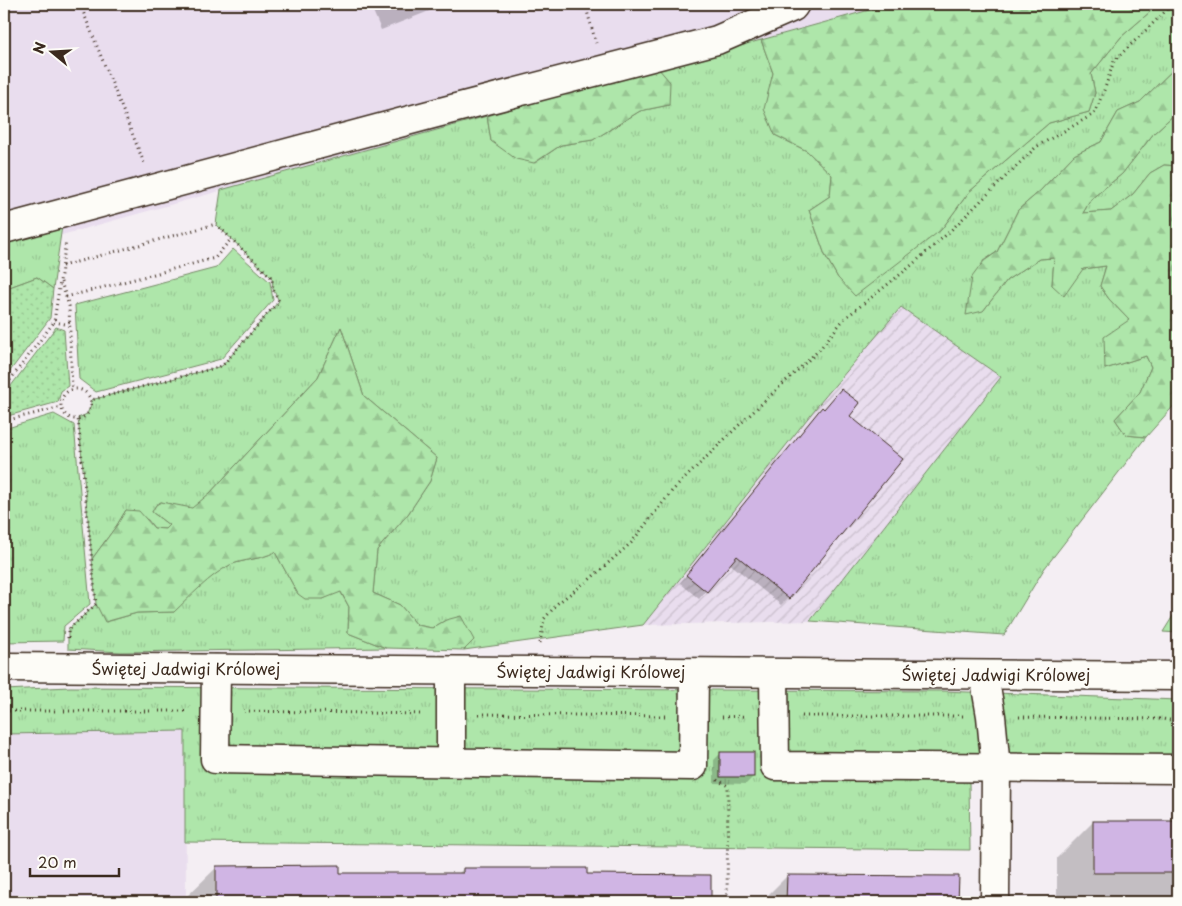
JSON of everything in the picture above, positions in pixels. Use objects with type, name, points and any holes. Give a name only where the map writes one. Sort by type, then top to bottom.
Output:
[{"type":"street","points":[[4,229],[717,40],[793,7],[795,4]]},
{"type":"street","name":"Świętej Jadwigi Królowej","points":[[4,667],[1178,676]]},
{"type":"street","points":[[216,669],[215,759],[693,766],[694,673]]},
{"type":"street","points":[[450,762],[451,671]]},
{"type":"street","points":[[774,674],[776,766],[1178,769]]},
{"type":"street","points":[[984,675],[991,716],[996,768],[996,902]]},
{"type":"path","points":[[80,4],[144,165]]},
{"type":"path","points":[[536,672],[544,619],[558,603],[590,579],[631,543],[672,491],[819,350],[844,319],[946,235],[1036,147],[1094,114],[1114,61],[1173,4]]},
{"type":"path","points":[[62,266],[216,224],[272,278],[279,301],[222,366],[91,400]]},
{"type":"path","points":[[4,388],[54,322],[67,233]]},
{"type":"path","points":[[66,297],[215,258],[231,239]]},
{"type":"path","points":[[60,280],[70,306],[72,390]]},
{"type":"path","points":[[54,322],[65,324],[70,322]]},
{"type":"path","points":[[72,390],[86,392],[91,400],[87,414],[78,418],[69,417],[62,406],[64,396],[72,390]]},
{"type":"path","points":[[4,422],[62,406]]},
{"type":"path","points":[[68,640],[68,630],[96,604],[78,418]]},
{"type":"path","points":[[4,711],[216,711],[694,717],[991,716],[1178,721]]},
{"type":"path","points":[[693,766],[728,786],[727,902]]},
{"type":"shaded area","points":[[4,4],[891,4],[4,251]]},
{"type":"shaded area","points":[[901,307],[1001,377],[810,621],[643,625],[819,404]]},
{"type":"shaded area","points":[[185,731],[186,902],[4,902],[4,734]]},
{"type":"green space","points":[[891,4],[1159,4],[1121,37],[1091,74],[1095,93],[1089,112],[1049,123],[969,192],[941,230],[855,296],[838,278],[825,255],[809,210],[830,196],[832,175],[807,151],[775,135],[764,109],[773,73],[761,40]]},
{"type":"green space","points":[[1159,4],[1178,4],[1178,65],[1140,102],[1118,112],[1101,142],[1074,155],[1040,191],[1018,210],[997,252],[983,261],[983,311],[1007,280],[1039,259],[1054,258],[1052,285],[1083,269],[1106,266],[1100,286],[1109,299],[1129,320],[1105,369],[1146,356],[1151,367],[1140,392],[1115,419],[1126,435],[1146,437],[1044,569],[1004,635],[810,621],[1001,377],[901,307],[819,404],[643,625],[464,650],[474,640],[446,620],[432,628],[417,625],[400,605],[373,593],[377,550],[408,514],[430,481],[437,458],[364,396],[341,327],[318,377],[210,493],[192,509],[161,502],[156,505],[152,512],[169,525],[165,529],[154,528],[148,520],[126,510],[92,559],[78,418],[87,414],[91,400],[222,366],[279,301],[273,289],[272,278],[216,224],[221,190],[487,116],[491,141],[535,163],[561,145],[593,140],[640,111],[669,105],[658,68],[761,40],[773,73],[765,109],[775,135],[807,151],[832,175],[830,196],[809,210],[825,255],[838,278],[941,230],[969,192],[1049,123],[1089,112],[1095,93],[1091,74],[1121,37]]},
{"type":"green space","points":[[1178,65],[1178,111],[1154,133],[1122,174],[1091,199],[1083,213],[1111,211],[1133,194],[1150,173],[1164,165],[1178,166],[1178,401],[1146,437],[1126,435],[1115,419],[1140,392],[1151,367],[1146,356],[1105,369],[1104,337],[1129,320],[1109,299],[1100,286],[1106,266],[1083,269],[1064,296],[1052,285],[1054,258],[1039,259],[1007,280],[983,311],[966,315],[972,277],[984,261],[997,252],[1018,210],[1040,191],[1074,155],[1101,142],[1118,112],[1140,102]]},
{"type":"green space","points":[[658,68],[670,82],[669,105],[640,111],[593,140],[561,145],[534,163],[516,159],[491,141],[487,116]]},
{"type":"green space","points":[[1178,111],[1178,166],[1164,165],[1150,173],[1133,194],[1111,211],[1083,213],[1091,199],[1122,174],[1154,133]]},
{"type":"green space","points":[[62,226],[53,289],[37,277],[7,288],[4,292],[4,241]]},
{"type":"green space","points":[[233,249],[270,282],[273,300],[221,359],[96,392],[79,379],[75,305],[216,268]]},
{"type":"green space","points":[[37,277],[53,289],[50,318],[4,379],[4,292],[7,288]]},
{"type":"green space","points":[[56,327],[64,330],[68,386],[61,391],[58,402],[4,417],[4,395]]},
{"type":"green space","points":[[341,327],[364,396],[437,458],[430,481],[408,514],[377,550],[373,593],[400,605],[417,625],[432,628],[446,620],[461,616],[474,640],[464,650],[386,648],[348,633],[349,607],[341,592],[323,599],[305,599],[298,594],[275,552],[264,557],[230,565],[200,587],[174,612],[137,613],[105,622],[96,604],[92,559],[126,510],[139,511],[154,528],[165,529],[169,525],[152,512],[156,505],[161,502],[192,508],[210,493],[318,377]]},
{"type":"green space","points":[[54,414],[74,425],[90,604],[64,626],[63,641],[4,642],[4,429]]},
{"type":"green space","points":[[275,552],[298,594],[323,599],[340,591],[349,607],[348,633],[386,648],[121,652],[68,649],[68,630],[96,604],[106,622],[137,613],[174,612],[200,586],[222,569],[235,563],[264,557]]},
{"type":"green space","points":[[1178,608],[1178,633],[1163,632]]},
{"type":"green space","points":[[70,687],[942,691],[1178,700],[1178,779],[969,782],[970,850],[185,842],[185,731],[4,734],[4,690]]},
{"type":"building","points":[[841,389],[860,403],[850,416],[903,459],[789,599],[737,556],[707,592],[686,575],[822,407],[824,409]]},
{"type":"building","points":[[720,752],[754,752],[754,777],[720,777]]},
{"type":"building","points":[[1093,821],[1178,821],[1178,873],[1093,873]]},
{"type":"building","points":[[340,865],[340,873],[463,873],[463,868],[587,868],[587,874],[711,875],[711,902],[216,902],[216,866]]},
{"type":"building","points":[[787,875],[959,876],[958,902],[786,902]]}]
